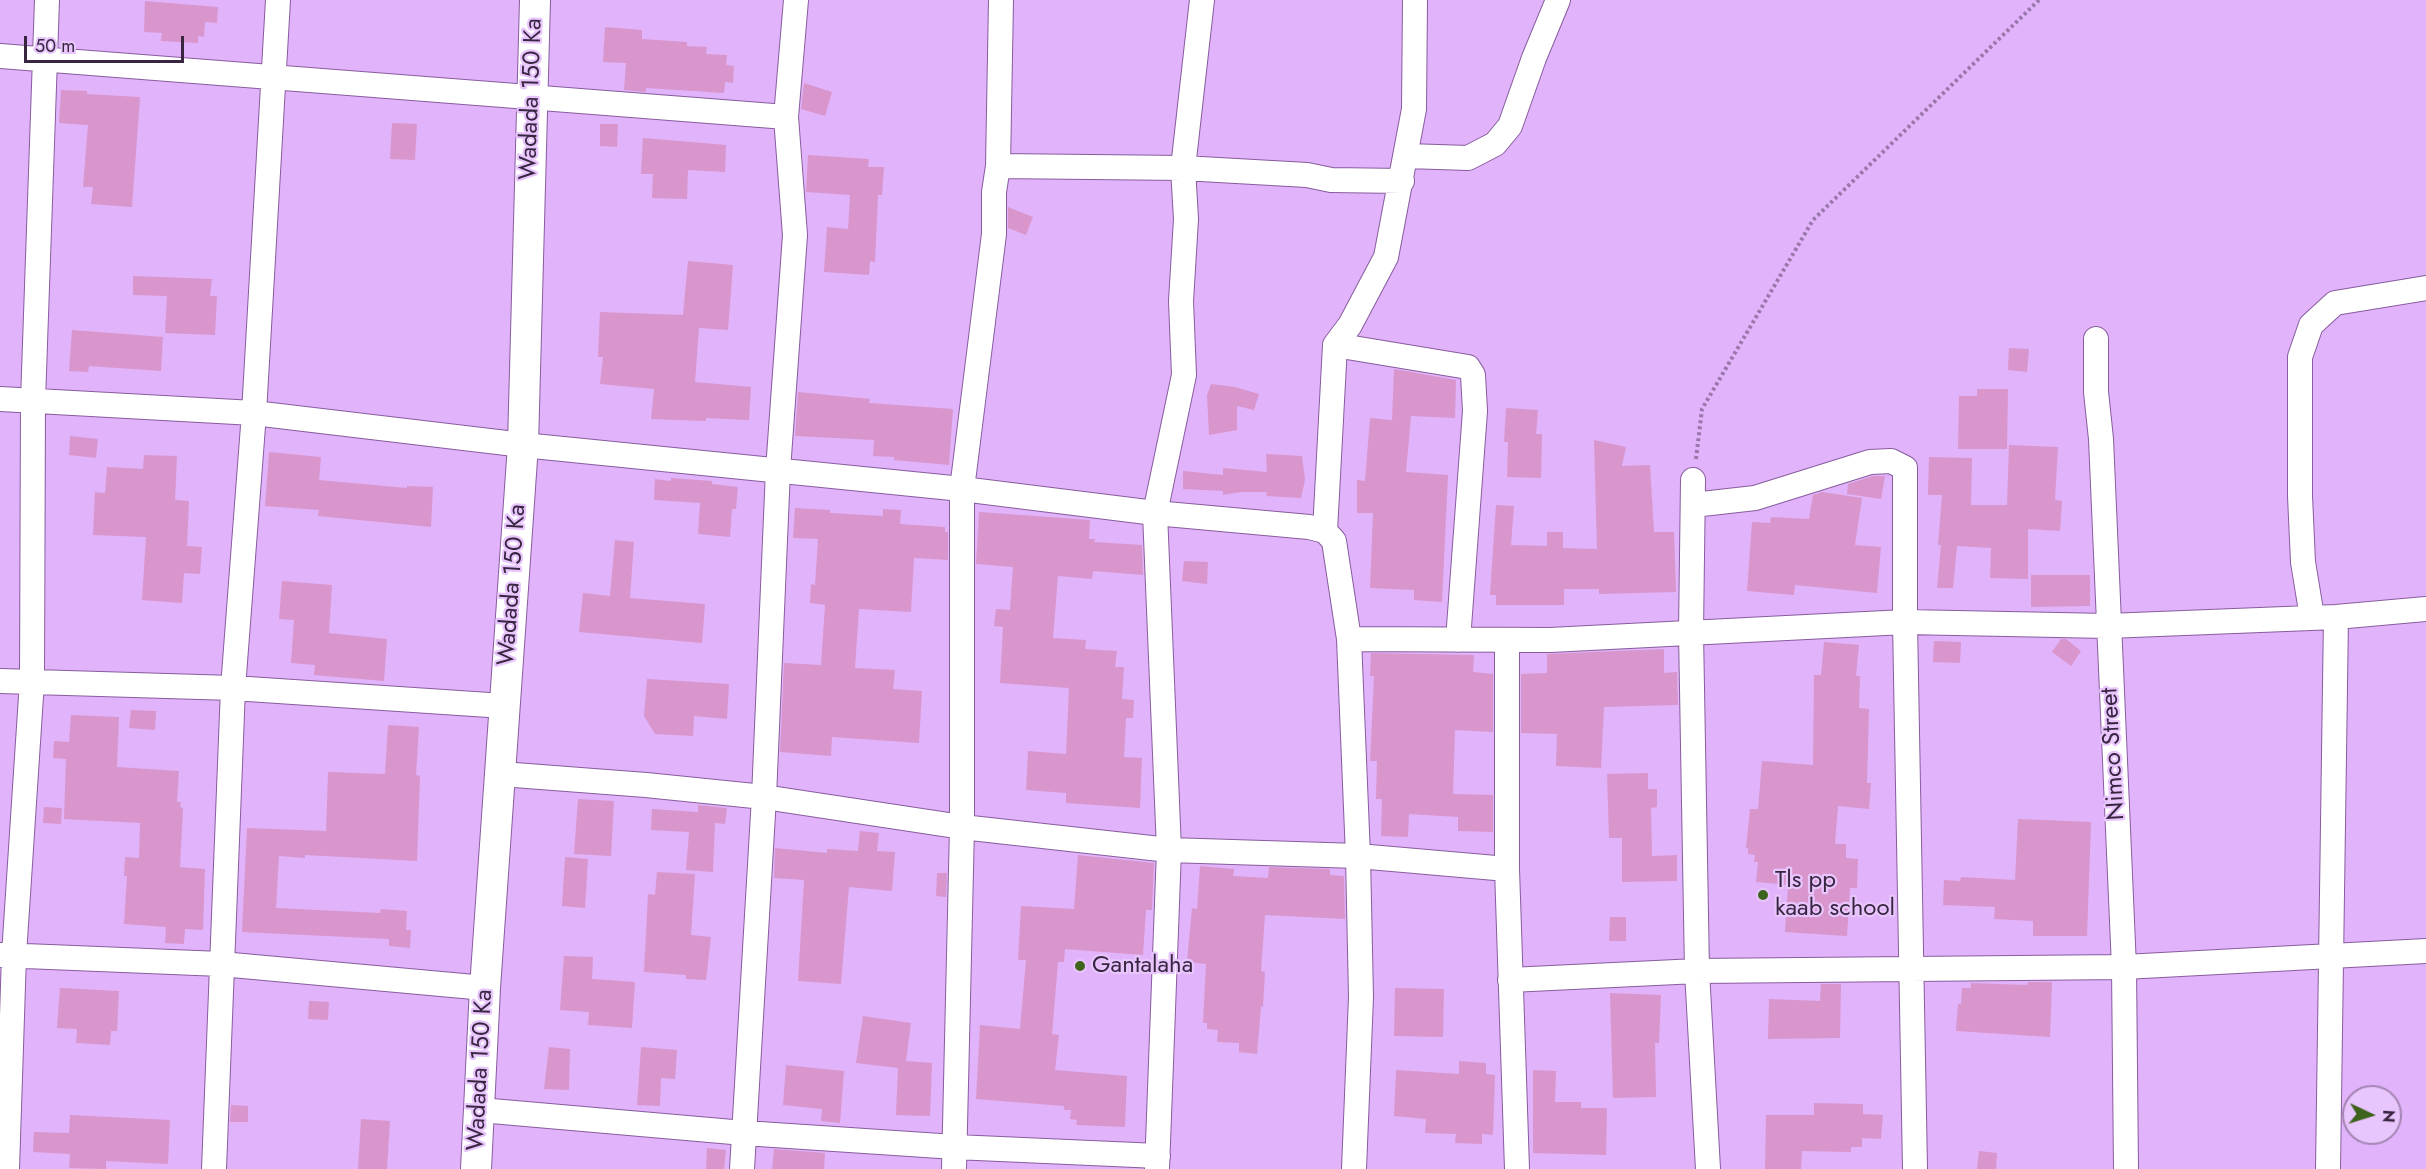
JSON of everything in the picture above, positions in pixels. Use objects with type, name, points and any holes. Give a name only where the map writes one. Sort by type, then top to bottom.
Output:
[{"type":"street","points":[[7,1169],[7,955],[33,681],[33,400],[47,0]]},
{"type":"street","points":[[214,1169],[233,688],[254,413],[278,0]]},
{"type":"street","name":"Wadada 150 Ka","points":[[476,1169],[485,988],[523,445],[535,0]]},
{"type":"street","points":[[742,1169],[764,798],[778,470],[795,235],[786,117],[796,0]]},
{"type":"street","points":[[954,1158],[962,827],[962,489],[994,234],[994,192],[999,166],[1001,0]]},
{"type":"street","points":[[480,1110],[744,1133],[954,1158],[1158,1162],[1169,850],[1155,513],[1184,375],[1181,301],[1186,219],[1183,168],[1202,0]]},
{"type":"street","points":[[1325,531],[1335,345],[1350,325],[1386,257],[1407,156],[1414,109],[1414,0]]},
{"type":"street","points":[[1407,156],[1468,158],[1495,144],[1510,126],[1558,0]]},
{"type":"street","points":[[0,56],[786,117]]},
{"type":"street","points":[[999,166],[1183,168],[1307,175],[1330,180],[1402,181]]},
{"type":"street","points":[[2312,617],[2303,562],[2300,496],[2300,357],[2311,325],[2335,303],[2426,288]]},
{"type":"street","name":"Nimco Street","points":[[2096,339],[2096,392],[2101,439],[2124,968],[2126,1169]]},
{"type":"street","points":[[1335,345],[1468,368],[1473,375],[1475,411],[1458,640]]},
{"type":"street","points":[[0,399],[254,413],[523,445],[962,489],[1155,513],[1309,527],[1325,531],[1334,542],[1349,639],[1361,997],[1354,1169]]},
{"type":"street","points":[[1693,505],[1755,498],[1870,462],[1891,461],[1905,468],[1905,622],[1915,1169]]},
{"type":"street","points":[[1694,480],[1691,632],[1697,971],[1708,1169]]},
{"type":"street","points":[[1349,639],[1507,640],[1616,637],[1905,622],[2108,626],[2336,617],[2426,609]]},
{"type":"street","points":[[2328,1169],[2336,617]]},
{"type":"street","points":[[1507,640],[1507,869],[1517,1169]]},
{"type":"street","points":[[0,681],[233,688],[504,706]]},
{"type":"street","points":[[501,774],[646,785],[764,798],[962,827],[1169,850],[1358,856],[1507,869]]},
{"type":"street","points":[[1510,980],[1697,971],[2124,968],[2426,951]]},
{"type":"street","points":[[7,955],[221,963],[485,988]]},
{"type":"path","points":[[1694,480],[1702,409],[1813,220],[2038,0]]},
{"type":"building","points":[[145,1],[218,7],[217,23],[205,22],[204,37],[198,36],[198,43],[161,41],[162,33],[144,32]]},
{"type":"building","points":[[605,27],[642,30],[642,39],[687,42],[687,46],[707,47],[706,54],[727,55],[726,65],[734,66],[733,83],[725,82],[724,93],[646,88],[646,92],[624,90],[626,63],[603,62]]},
{"type":"building","points":[[804,83],[832,92],[825,116],[801,109]]},
{"type":"building","points":[[61,90],[140,97],[132,207],[91,204],[93,187],[83,187],[88,125],[59,123]]},
{"type":"building","points":[[392,123],[417,124],[415,160],[390,159]]},
{"type":"building","points":[[600,124],[618,124],[617,147],[600,146]]},
{"type":"building","points":[[643,138],[726,145],[725,172],[688,170],[687,199],[652,198],[653,174],[641,174]]},
{"type":"building","points":[[808,155],[869,159],[868,167],[884,167],[882,195],[878,195],[875,262],[870,261],[869,275],[824,272],[827,227],[848,229],[850,195],[806,192]]},
{"type":"building","points":[[1008,207],[1033,217],[1026,235],[1008,228]]},
{"type":"building","points":[[688,261],[733,265],[728,330],[699,328],[695,382],[751,387],[749,420],[651,419],[654,389],[600,384],[603,357],[598,357],[600,312],[683,315]]},
{"type":"building","points":[[133,276],[212,279],[210,296],[217,296],[215,335],[165,333],[167,296],[133,295]]},
{"type":"building","points":[[72,330],[163,337],[161,371],[89,366],[88,372],[69,371]]},
{"type":"building","points":[[2009,348],[2029,349],[2027,372],[2008,370]]},
{"type":"building","points":[[1394,369],[1456,380],[1455,418],[1411,416],[1406,472],[1448,475],[1442,602],[1414,600],[1414,590],[1370,588],[1373,513],[1357,513],[1357,480],[1365,481],[1370,418],[1392,420]]},
{"type":"building","points":[[1211,384],[1235,387],[1259,394],[1254,410],[1237,406],[1237,430],[1209,435],[1207,395]]},
{"type":"building","points":[[1977,389],[2008,389],[2007,449],[1958,449],[1959,396],[1977,396]]},
{"type":"building","points":[[798,392],[870,399],[869,403],[953,409],[949,465],[873,456],[874,440],[795,436]]},
{"type":"building","points":[[1506,408],[1538,410],[1536,434],[1542,434],[1541,478],[1507,477],[1508,442],[1504,442]]},
{"type":"building","points":[[70,436],[98,439],[96,458],[69,455]]},
{"type":"building","points":[[1594,440],[1626,447],[1622,466],[1650,465],[1654,532],[1674,532],[1676,592],[1599,594],[1599,589],[1564,589],[1564,605],[1496,605],[1496,595],[1490,595],[1496,505],[1514,506],[1511,545],[1547,546],[1547,532],[1563,532],[1563,548],[1597,549]]},
{"type":"building","points":[[2009,445],[2058,447],[2055,500],[2062,501],[2060,531],[2028,529],[2028,579],[1990,578],[1991,548],[1957,546],[1953,588],[1937,588],[1942,495],[1928,495],[1929,457],[1972,458],[1971,505],[2007,505]]},
{"type":"building","points":[[269,452],[321,457],[319,480],[407,488],[407,486],[433,487],[431,527],[318,516],[319,510],[265,506]]},
{"type":"building","points":[[1266,454],[1302,456],[1305,480],[1301,498],[1266,496],[1267,492],[1223,495],[1223,491],[1183,489],[1183,471],[1223,475],[1223,468],[1267,472]]},
{"type":"building","points":[[144,455],[177,456],[175,500],[189,501],[187,546],[202,547],[200,574],[184,573],[182,603],[142,600],[146,537],[93,535],[95,492],[105,493],[107,467],[143,469]]},
{"type":"building","points":[[1873,476],[1885,476],[1881,499],[1847,494],[1848,484]]},
{"type":"building","points":[[671,478],[712,481],[712,484],[738,487],[736,509],[732,509],[730,537],[698,534],[700,503],[654,500],[655,479],[671,481]]},
{"type":"building","points":[[1822,492],[1862,498],[1855,545],[1881,547],[1877,593],[1795,585],[1794,595],[1747,591],[1752,522],[1770,523],[1771,517],[1809,519],[1813,495]]},
{"type":"building","points":[[795,508],[830,510],[830,513],[883,516],[883,509],[901,510],[900,524],[945,527],[945,532],[948,532],[948,560],[914,558],[911,612],[859,609],[855,668],[895,670],[893,689],[922,691],[919,743],[832,737],[831,756],[780,752],[784,663],[821,665],[825,605],[810,603],[811,584],[815,585],[818,539],[793,538]]},
{"type":"building","points":[[979,512],[1090,520],[1089,539],[1095,539],[1094,542],[1142,545],[1143,575],[1093,571],[1092,579],[1058,576],[1053,638],[1086,640],[1085,649],[1117,651],[1115,667],[1124,667],[1122,699],[1134,700],[1133,718],[1126,718],[1124,757],[1142,758],[1140,808],[1066,803],[1066,793],[1026,790],[1028,751],[1066,754],[1069,688],[1000,683],[1003,627],[994,626],[996,609],[1010,610],[1013,567],[976,564]]},
{"type":"building","points":[[615,540],[634,542],[630,598],[705,604],[702,643],[579,632],[583,593],[610,596]]},
{"type":"building","points":[[1184,561],[1208,562],[1207,584],[1182,581]]},
{"type":"building","points":[[2031,575],[2090,575],[2090,606],[2031,607]]},
{"type":"building","points":[[282,581],[332,585],[329,633],[387,639],[384,681],[314,675],[315,665],[291,663],[294,620],[279,619]]},
{"type":"building","points":[[2061,639],[2066,639],[2081,651],[2071,666],[2052,652]]},
{"type":"building","points":[[1934,641],[1961,642],[1960,663],[1933,662]]},
{"type":"building","points":[[1824,642],[1859,645],[1856,676],[1860,676],[1859,708],[1869,709],[1867,783],[1871,783],[1869,809],[1838,806],[1835,844],[1846,844],[1846,858],[1858,859],[1857,888],[1850,888],[1847,936],[1785,932],[1788,885],[1756,882],[1758,862],[1754,862],[1755,855],[1748,854],[1748,848],[1746,848],[1750,809],[1758,809],[1762,761],[1813,765],[1814,675],[1821,675]]},
{"type":"building","points":[[1664,649],[1664,673],[1677,672],[1678,705],[1604,707],[1601,768],[1556,766],[1557,734],[1521,733],[1521,674],[1547,673],[1547,654]]},
{"type":"building","points":[[1371,653],[1474,655],[1473,672],[1493,674],[1493,732],[1455,730],[1453,794],[1493,795],[1493,832],[1458,831],[1458,817],[1409,814],[1408,837],[1381,836],[1382,799],[1376,799],[1377,761],[1370,761],[1374,676],[1370,676]]},
{"type":"building","points":[[647,679],[729,684],[727,719],[694,716],[693,736],[655,734],[644,716]]},
{"type":"building","points":[[131,710],[156,711],[155,730],[129,728]]},
{"type":"building","points":[[71,715],[119,717],[117,767],[179,771],[177,802],[181,802],[180,807],[183,808],[180,867],[205,869],[203,930],[185,929],[184,944],[165,943],[166,927],[124,924],[127,876],[124,876],[125,857],[139,858],[140,823],[64,819],[66,759],[53,758],[54,741],[69,742]]},
{"type":"building","points":[[388,725],[419,727],[416,775],[420,776],[417,861],[305,855],[305,858],[279,856],[276,908],[380,913],[381,909],[407,911],[406,930],[411,930],[410,948],[389,946],[389,939],[242,932],[247,828],[326,831],[328,772],[385,774]]},
{"type":"building","points":[[1648,773],[1648,789],[1657,789],[1657,807],[1651,808],[1652,856],[1677,855],[1677,881],[1622,882],[1622,838],[1609,838],[1607,774]]},
{"type":"building","points":[[578,799],[614,801],[611,856],[574,854]]},
{"type":"building","points":[[698,805],[727,808],[725,824],[715,823],[713,872],[686,870],[689,832],[651,830],[652,809],[698,812]]},
{"type":"building","points":[[44,807],[62,808],[61,824],[43,823]]},
{"type":"building","points":[[2018,819],[2091,822],[2087,936],[2033,936],[2033,921],[1994,919],[1995,907],[1943,905],[1944,880],[1960,881],[1961,877],[2015,880]]},
{"type":"building","points":[[860,831],[879,833],[877,851],[895,852],[892,891],[849,887],[841,984],[798,981],[804,880],[774,878],[775,848],[827,853],[827,849],[858,851]]},
{"type":"building","points":[[1078,855],[1154,863],[1152,910],[1146,910],[1143,955],[1065,949],[1064,962],[1058,962],[1052,1034],[1059,1035],[1055,1070],[1127,1076],[1125,1127],[1076,1125],[1077,1120],[1070,1119],[1071,1110],[1064,1110],[1064,1106],[976,1099],[980,1025],[1020,1029],[1026,960],[1018,960],[1021,906],[1074,909]]},
{"type":"building","points":[[565,857],[588,859],[585,908],[562,906]]},
{"type":"building","points":[[1200,866],[1234,869],[1233,876],[1268,878],[1269,867],[1330,869],[1330,875],[1344,876],[1345,919],[1265,915],[1261,971],[1265,972],[1263,1007],[1261,1006],[1257,1054],[1239,1052],[1239,1043],[1217,1042],[1218,1030],[1207,1029],[1207,1023],[1203,1023],[1206,964],[1187,962],[1192,908],[1197,909]]},
{"type":"building","points":[[657,872],[695,874],[691,935],[711,937],[706,980],[686,979],[686,975],[644,972],[648,894],[655,895]]},
{"type":"building","points":[[937,873],[947,873],[946,897],[936,896]]},
{"type":"building","points":[[1610,917],[1626,917],[1626,941],[1609,941]]},
{"type":"building","points":[[564,956],[593,957],[592,979],[635,982],[632,1028],[588,1025],[589,1012],[560,1010]]},
{"type":"building","points":[[2028,982],[2052,982],[2050,1037],[1956,1031],[1962,988],[1971,988],[1971,983],[2027,985]]},
{"type":"building","points":[[1821,984],[1841,984],[1840,1038],[1768,1039],[1769,999],[1820,1001]]},
{"type":"building","points":[[60,988],[119,991],[117,1031],[111,1031],[110,1045],[76,1043],[77,1029],[57,1028]]},
{"type":"building","points":[[1395,988],[1444,989],[1443,1037],[1394,1036]]},
{"type":"building","points":[[1610,993],[1661,995],[1659,1043],[1655,1043],[1656,1097],[1613,1098]]},
{"type":"building","points":[[309,1001],[329,1002],[328,1020],[308,1019]]},
{"type":"building","points":[[863,1016],[911,1023],[906,1061],[932,1063],[930,1116],[896,1115],[898,1068],[856,1063]]},
{"type":"building","points":[[549,1047],[570,1049],[569,1090],[544,1089]]},
{"type":"building","points":[[641,1047],[677,1050],[675,1079],[661,1078],[660,1106],[637,1105]]},
{"type":"building","points":[[1459,1061],[1486,1063],[1486,1074],[1495,1075],[1493,1135],[1482,1134],[1482,1144],[1455,1143],[1456,1134],[1425,1133],[1426,1119],[1394,1116],[1396,1070],[1459,1074]]},
{"type":"building","points":[[786,1065],[844,1071],[840,1123],[821,1121],[822,1109],[783,1105]]},
{"type":"building","points":[[1533,1070],[1556,1071],[1555,1102],[1581,1102],[1581,1108],[1607,1108],[1606,1155],[1533,1153]]},
{"type":"building","points":[[1814,1103],[1863,1104],[1863,1114],[1883,1115],[1881,1139],[1862,1138],[1862,1147],[1851,1147],[1851,1152],[1802,1151],[1801,1169],[1765,1169],[1766,1115],[1814,1115]]},
{"type":"building","points":[[231,1105],[248,1106],[248,1122],[230,1122]]},
{"type":"building","points":[[70,1115],[170,1120],[168,1164],[106,1161],[106,1169],[69,1168],[70,1154],[33,1152],[34,1132],[69,1133]]},
{"type":"building","points":[[361,1119],[390,1121],[387,1169],[358,1169]]},
{"type":"building","points":[[707,1148],[726,1150],[724,1169],[706,1169]]},
{"type":"building","points":[[774,1149],[825,1153],[824,1169],[772,1169]]},
{"type":"building","points":[[1979,1151],[1997,1153],[1996,1169],[1977,1169]]},
{"type":"place","name":"Tls pp kaab school","points":[[1763,895]]},
{"type":"place","name":"Gantalaha","points":[[1080,966]]}]
